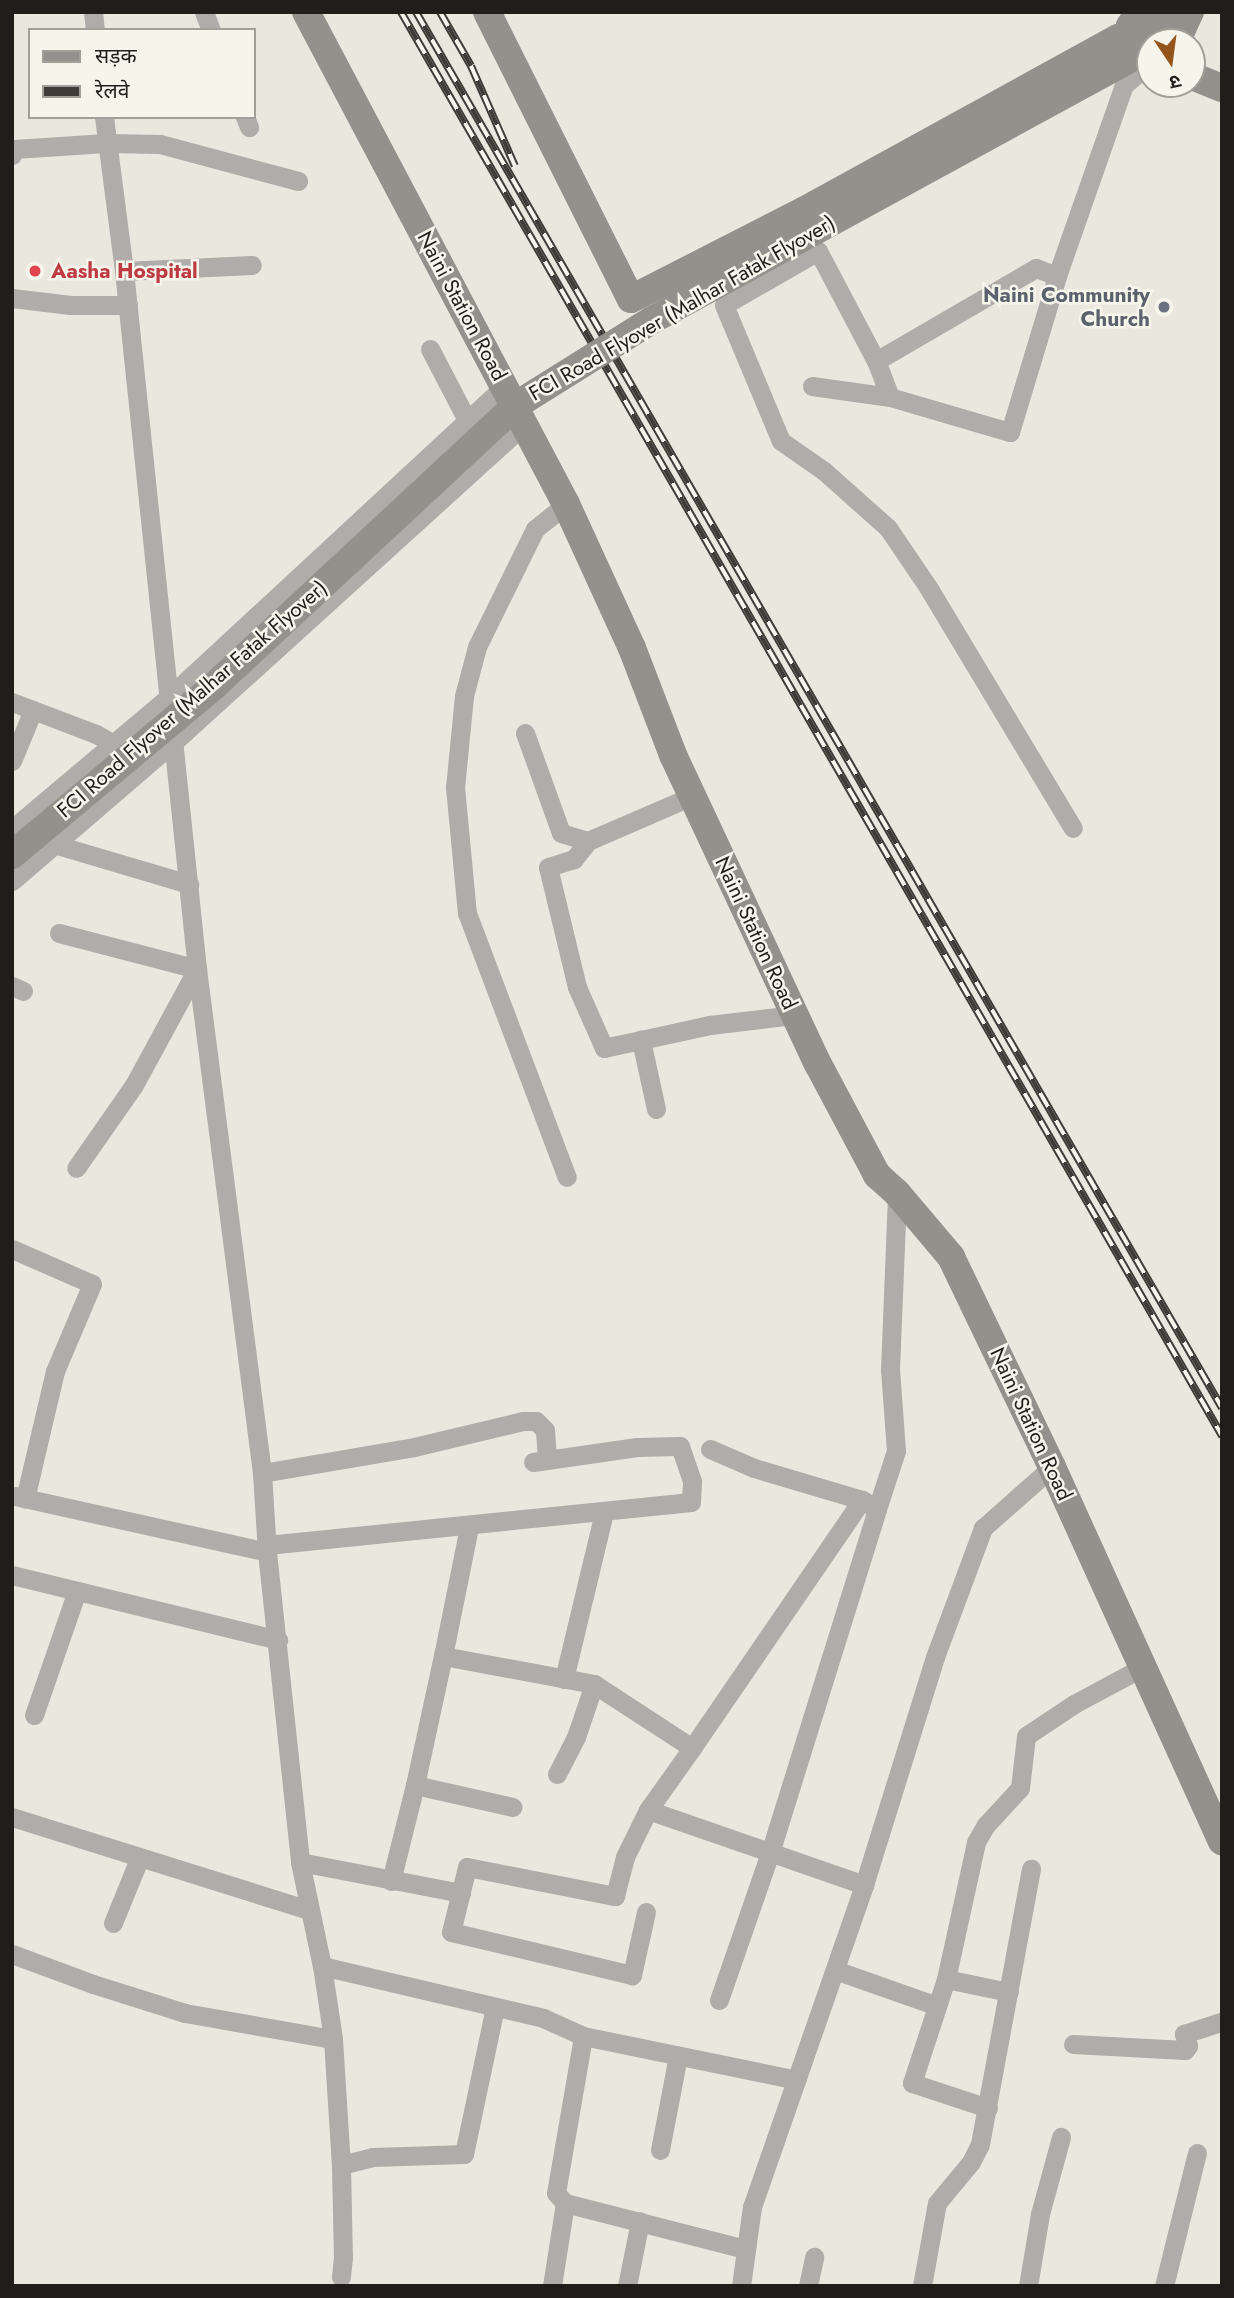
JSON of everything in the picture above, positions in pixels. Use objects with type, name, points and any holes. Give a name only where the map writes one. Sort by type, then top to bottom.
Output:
[{"type":"street","name":"Naini Station Road","points":[[306,12],[566,505],[632,648],[692,796],[794,1015],[877,1175],[897,1193],[951,1257],[1052,1467],[1222,1841]]},
{"type":"street","points":[[486,12],[631,299],[816,204],[1118,38],[1136,49]]},
{"type":"street","points":[[1136,37],[1129,26],[1139,12]]},
{"type":"street","name":"FCI Road Flyover (Malhar Fatak Flyover)","points":[[12,855],[223,678],[515,406],[663,314],[1137,55],[1170,12]]},
{"type":"street","points":[[1183,28],[1191,12]]},
{"type":"street","points":[[812,386],[890,397],[1010,432],[1057,276],[1124,85],[1136,73]]},
{"type":"street","points":[[104,119],[128,305],[171,695],[197,969],[262,1473],[267,1548],[300,1862],[333,2039],[341,2165],[341,2277]]},
{"type":"street","points":[[12,155],[13,149],[106,143],[160,144],[298,181]]},
{"type":"street","points":[[890,397],[876,361],[818,251],[724,304],[781,442],[824,471],[888,528],[928,587],[1073,828]]},
{"type":"street","points":[[124,271],[252,265]]},
{"type":"street","points":[[876,361],[1036,268],[1057,276]]},
{"type":"street","points":[[12,298],[72,305],[128,305]]},
{"type":"street","points":[[430,349],[467,420]]},
{"type":"street","points":[[12,829],[171,695],[505,387]]},
{"type":"street","points":[[12,881],[175,741],[524,424]]},
{"type":"street","points":[[566,505],[535,529],[477,647],[464,695],[455,787],[467,913],[567,1177]]},
{"type":"street","points":[[12,702],[112,743]]},
{"type":"street","points":[[12,761],[33,710]]},
{"type":"street","points":[[525,733],[561,833],[589,841]]},
{"type":"street","points":[[692,796],[589,841],[574,859],[548,867],[578,987],[604,1048],[710,1025],[794,1015]]},
{"type":"street","points":[[57,845],[189,884]]},
{"type":"street","points":[[59,933],[197,969]]},
{"type":"street","points":[[76,1168],[134,1085],[197,969]]},
{"type":"street","points":[[641,1040],[656,1110]]},
{"type":"street","points":[[719,2000],[770,1853],[870,1505],[896,1451],[890,1370],[897,1193]]},
{"type":"street","points":[[12,1249],[92,1284],[55,1371],[19,1497],[267,1548],[691,1502],[692,1482],[680,1446],[637,1447],[540,1461],[545,1430],[536,1421],[523,1420],[414,1447],[262,1473]]},
{"type":"street","points":[[710,1449],[754,1468],[870,1505]]},
{"type":"street","points":[[741,2286],[752,2207],[864,1885],[935,1657],[983,1528],[1052,1467]]},
{"type":"street","points":[[646,1912],[632,1975],[451,1932],[467,1867],[615,1896],[625,1857],[648,1810],[870,1505]]},
{"type":"street","points":[[564,1679],[604,1512]]},
{"type":"street","points":[[391,1881],[415,1784],[469,1527]]},
{"type":"street","points":[[12,1575],[278,1640]]},
{"type":"street","points":[[34,1715],[77,1591]]},
{"type":"street","points":[[443,1656],[594,1684],[692,1748]]},
{"type":"street","points":[[988,2108],[912,2083],[946,1979],[976,1842],[986,1825],[1020,1788],[1026,1736],[1074,1703],[1143,1667]]},
{"type":"street","points":[[557,1774],[576,1737],[594,1684]]},
{"type":"street","points":[[415,1784],[513,1807]]},
{"type":"street","points":[[648,1810],[864,1885]]},
{"type":"street","points":[[12,1817],[139,1859],[309,1910]]},
{"type":"street","points":[[113,1923],[139,1859]]},
{"type":"street","points":[[300,1862],[461,1893]]},
{"type":"street","points":[[922,2286],[937,2203],[971,2162],[980,2144],[1031,1869]]},
{"type":"street","points":[[12,1954],[93,1984],[186,2013],[333,2039]]},
{"type":"street","points":[[321,1966],[543,2018],[583,2036],[797,2080]]},
{"type":"street","points":[[835,1970],[937,2006]]},
{"type":"street","points":[[946,1979],[1009,1992]]},
{"type":"street","points":[[341,2165],[373,2157],[464,2154],[495,2007]]},
{"type":"street","points":[[1073,2043],[1185,2050],[1188,2046],[1184,2034],[1222,2022]]},
{"type":"street","points":[[583,2036],[556,2193],[565,2203],[746,2249]]},
{"type":"street","points":[[660,2150],[678,2056]]},
{"type":"street","points":[[1028,2286],[1041,2214],[1061,2137]]},
{"type":"street","points":[[1164,2286],[1197,2154]]},
{"type":"street","points":[[552,2286],[565,2203]]},
{"type":"street","points":[[627,2286],[640,2221]]},
{"type":"street","points":[[808,2286],[814,2257]]},
{"type":"railway","points":[[401,12],[1222,1436]]},
{"type":"railway","points":[[416,12],[1222,1408]]},
{"type":"railway","points":[[440,12],[471,66],[515,166]]},
{"type":"place","name":"Aasha Hospital","points":[[35,271]]},
{"type":"place","name":"Naini Community Church","points":[[1164,307]]}]
